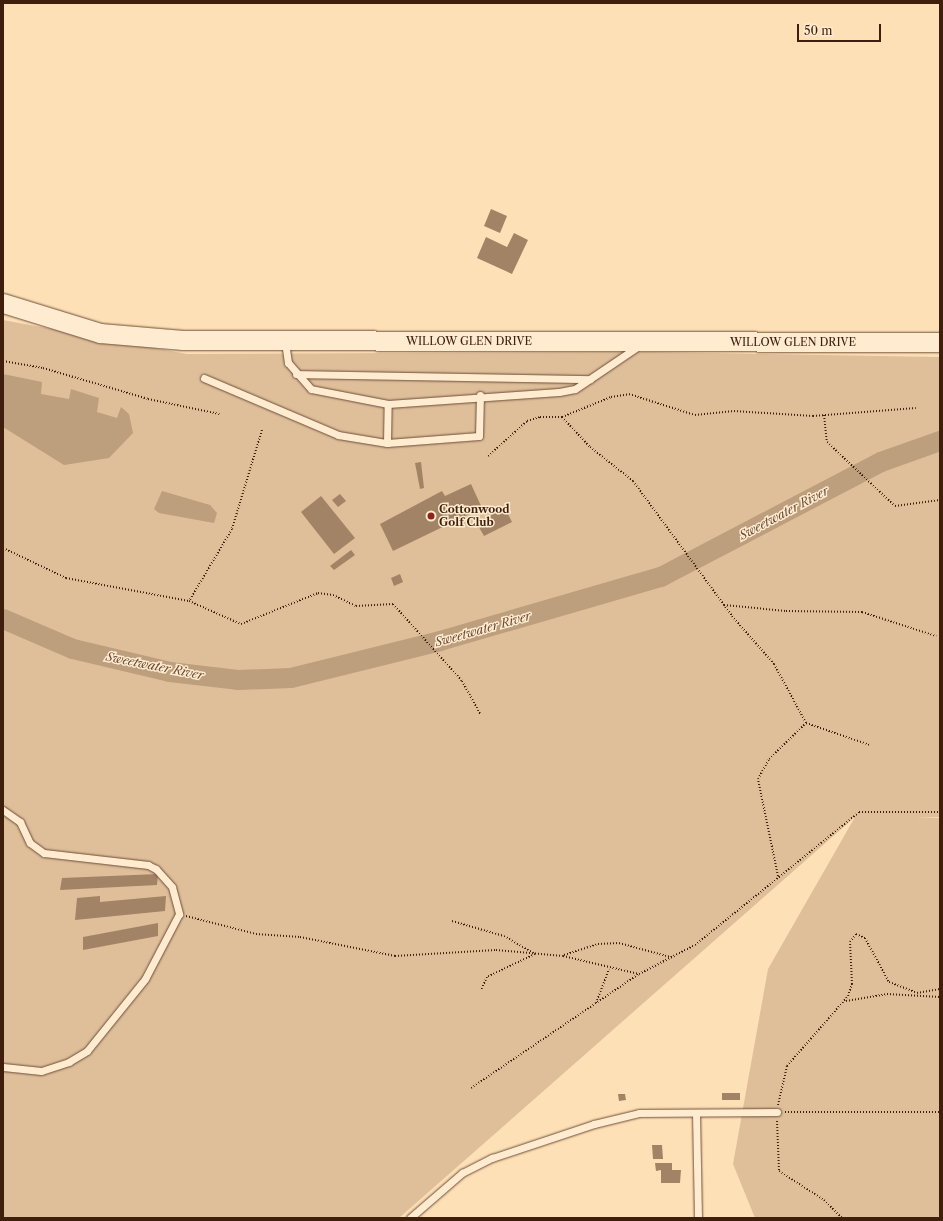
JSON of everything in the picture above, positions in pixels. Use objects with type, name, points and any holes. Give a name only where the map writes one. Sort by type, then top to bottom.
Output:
[{"type":"main road","name":"WILLOW GLEN DRIVE","points":[[3,303],[100,333],[183,340],[940,342]]},
{"type":"lane","points":[[285,341],[288,363],[296,374],[311,389],[388,404],[480,395],[560,392],[575,389],[645,342]]},
{"type":"lane","points":[[296,374],[590,379]]},
{"type":"lane","points":[[204,378],[338,435],[387,443],[479,436],[480,395]]},
{"type":"lane","points":[[387,443],[388,404]]},
{"type":"lane","points":[[3,810],[20,822],[30,843],[44,853],[148,864],[156,869],[172,887],[180,914],[145,979],[87,1051],[70,1062],[41,1071],[3,1068]]},
{"type":"lane","points":[[410,1218],[462,1173],[492,1158],[594,1124],[639,1114],[778,1112]]},
{"type":"lane","points":[[696,1113],[698,1218]]},
{"type":"path","points":[[3,361],[43,368],[148,399],[219,414]]},
{"type":"path","points":[[488,456],[527,421],[540,416],[562,417],[610,397],[629,394],[695,415],[734,411],[824,415],[916,408]]},
{"type":"path","points":[[824,415],[827,442],[895,506],[940,500]]},
{"type":"path","points":[[562,417],[590,447],[633,481],[662,518],[724,604],[774,664],[806,723],[870,745]]},
{"type":"path","points":[[189,601],[232,529],[262,430]]},
{"type":"path","points":[[3,548],[66,578],[189,601],[241,624],[318,593],[333,595],[356,606],[393,604],[402,612],[455,672],[480,714]]},
{"type":"path","points":[[724,604],[786,611],[862,612],[936,636]]},
{"type":"path","points":[[778,876],[758,779],[769,759],[806,723]]},
{"type":"path","points":[[471,1088],[639,974],[675,959],[859,812],[940,812]]},
{"type":"path","points":[[180,914],[256,934],[300,937],[395,956],[496,950],[563,956],[639,974]]},
{"type":"path","points":[[452,921],[504,936],[535,954]]},
{"type":"path","points":[[842,1218],[824,1200],[779,1171],[778,1112],[781,1080],[787,1066],[844,1002],[852,984],[850,942],[860,933],[889,982],[909,992],[922,994],[940,989]]},
{"type":"path","points":[[563,956],[598,944],[619,943],[675,959]]},
{"type":"path","points":[[481,990],[487,977],[535,954]]},
{"type":"path","points":[[595,1004],[609,968]]},
{"type":"path","points":[[844,1002],[887,994],[940,997]]},
{"type":"path","points":[[778,1112],[940,1112]]},
{"type":"shaded area","name":"Cottonwood Golf Club","points":[[3,320],[187,354],[649,352],[940,357],[940,817],[916,817],[940,818],[940,1218],[755,1218],[733,1164],[768,969],[855,817],[399,1218],[3,1218]]},
{"type":"shaded area","points":[[3,374],[42,382],[41,394],[69,399],[71,389],[99,398],[97,412],[117,418],[121,407],[129,414],[133,433],[109,458],[64,465],[3,427]]},
{"type":"shaded area","points":[[162,491],[210,505],[217,513],[214,523],[159,513],[154,509]]},
{"type":"building","points":[[491,209],[507,216],[500,233],[484,226]]},
{"type":"building","points":[[514,233],[528,240],[512,274],[477,258],[486,237],[507,247]]},
{"type":"building","points":[[421,462],[424,488],[420,489],[415,463]]},
{"type":"building","name":"Cottonwood Golf Club","points":[[471,484],[482,508],[393,551],[380,524],[442,491],[445,496]]},
{"type":"building","points":[[340,494],[346,501],[338,507],[332,500]]},
{"type":"building","points":[[321,496],[355,538],[334,554],[301,512]]},
{"type":"building","points":[[505,508],[512,522],[484,536],[476,522]]},
{"type":"building","points":[[351,550],[355,555],[334,570],[330,566]]},
{"type":"building","points":[[400,574],[403,582],[394,586],[391,578]]},
{"type":"building","points":[[158,874],[157,885],[60,890],[62,878]]},
{"type":"building","points":[[100,896],[100,902],[166,896],[165,911],[75,920],[77,898]]},
{"type":"building","points":[[158,923],[158,936],[83,950],[83,937]]},
{"type":"building","points":[[722,1093],[740,1093],[740,1100],[722,1100]]},
{"type":"building","points":[[618,1094],[625,1094],[626,1100],[619,1101]]},
{"type":"building","points":[[652,1145],[662,1145],[663,1159],[653,1159]]},
{"type":"building","points":[[655,1163],[672,1163],[672,1170],[681,1170],[680,1183],[661,1183],[661,1170],[656,1171]]},
{"type":"waterway","name":"Sweetwater River","points":[[3,619],[73,649],[170,672],[238,680],[291,678],[440,641],[661,577],[881,462],[940,441]]},
{"type":"place","name":"Cottonwood Golf Club","points":[[431,516]]}]
